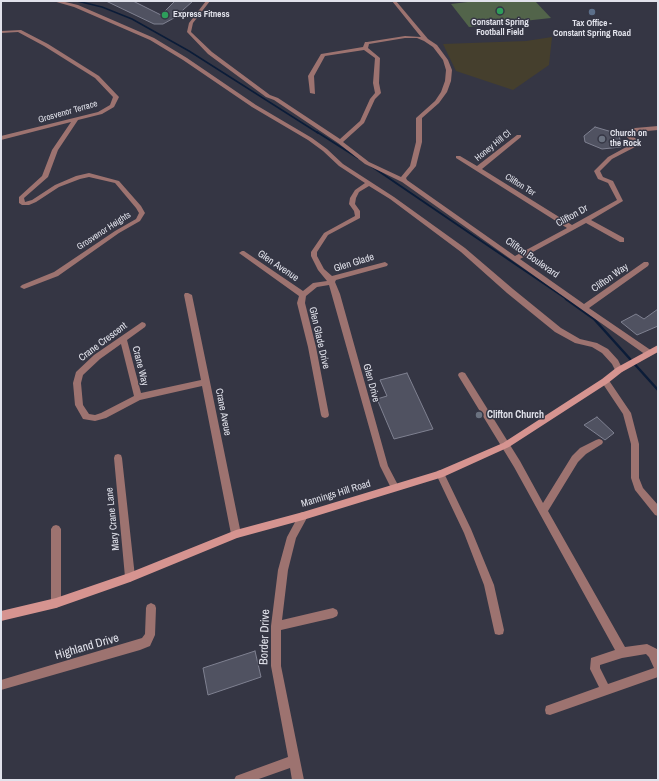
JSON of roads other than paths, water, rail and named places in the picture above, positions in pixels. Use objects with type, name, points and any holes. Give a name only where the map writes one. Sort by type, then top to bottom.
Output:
[{"type":"main road","name":"Mannings Hill Road","points":[[1,616],[56,603],[130,577],[236,534],[302,516],[440,474],[506,445],[606,381],[619,370],[653,351]]},
{"type":"street","points":[[55,1],[76,6],[102,16],[163,46],[254,106],[310,139],[360,179],[369,183],[463,250],[520,300],[558,330],[578,341],[594,345],[605,351],[615,362],[619,370]]},
{"type":"street","name":"Clifton Boulevard","points":[[208,1],[191,23],[188,32],[216,58],[258,87],[268,96],[276,99],[367,162],[404,181],[585,307],[653,351]]},
{"type":"street","points":[[394,1],[426,40]]},
{"type":"street","name":"Grosvenor Terrace","points":[[1,32],[19,31],[46,45],[97,77],[116,97],[112,106],[100,113],[1,138]]},
{"type":"street","points":[[313,93],[311,76],[323,55],[406,37],[418,37],[435,46],[445,60],[449,70],[448,81],[444,92],[419,118],[419,142],[413,166],[403,178],[404,181]]},
{"type":"street","points":[[340,142],[362,122],[373,100],[378,94],[376,83],[378,58],[377,55],[366,45]]},
{"type":"street","name":"Grosvenor Heights","points":[[24,287],[56,274],[117,232],[138,220],[142,214],[139,207],[117,182],[106,178],[89,175],[78,177],[57,186],[27,204],[22,203],[21,198],[44,177],[55,150],[76,119]]},
{"type":"street","name":"Clifton Dr","points":[[515,259],[620,201],[611,182],[600,178],[597,171],[610,158],[632,146],[633,139],[627,134],[635,130],[658,128]]},
{"type":"street","name":"Honey Hill Cl","points":[[478,169],[520,136]]},
{"type":"street","name":"Clifton Ter","points":[[458,157],[572,228]]},
{"type":"street","name":"Glen Drive","points":[[369,183],[358,191],[353,198],[352,204],[357,210],[358,217],[326,234],[314,252],[316,263],[327,275],[336,294],[384,466],[394,487]]},
{"type":"street","points":[[586,220],[622,240]]},
{"type":"street","name":"Glen Avenue","points":[[242,254],[303,295]]},
{"type":"street","name":"Glen Glade","points":[[330,282],[334,278],[386,264]]},
{"type":"street","name":"Clifton Way","points":[[585,307],[646,264]]},
{"type":"street","name":"Glen Glade Drive","points":[[325,415],[312,347],[302,312],[301,303],[303,295],[315,285],[330,282]]},
{"type":"street","name":"Crane Aveue","points":[[188,295],[236,534]]},
{"type":"street","name":"Crane Crescent","points":[[142,325],[97,357],[78,374],[77,383],[79,404],[86,417],[95,418],[122,407],[138,398],[206,382]]},
{"type":"street","name":"Crane Way","points":[[123,339],[138,398]]},
{"type":"street","points":[[462,375],[506,445],[622,653]]},
{"type":"street","points":[[606,381],[627,413],[635,444],[635,478],[639,490],[658,512]]},
{"type":"street","points":[[543,511],[575,459],[583,451],[598,442]]},
{"type":"street","name":"Mary Crane Lane","points":[[118,458],[130,577]]},
{"type":"street","points":[[440,474],[468,532],[489,585],[499,630]]},
{"type":"street","name":"Border Drive","points":[[298,780],[276,666],[276,626],[283,570],[292,537],[302,516]]},
{"type":"street","points":[[56,529],[56,603]]},
{"type":"street","name":"Highland Drive","points":[[1,685],[146,642],[150,635],[152,608]]},
{"type":"street","points":[[276,626],[333,613]]},
{"type":"street","points":[[606,690],[595,669],[595,662],[622,653],[647,649],[653,653],[658,665]]},
{"type":"street","points":[[550,710],[658,672]]},
{"type":"street","points":[[240,780],[294,761]]},
{"type":"waterway","points":[[77,1],[102,7],[132,19],[189,51],[318,133]]},
{"type":"waterway","points":[[317,132],[358,158]]},
{"type":"waterway","points":[[371,166],[568,300]]},
{"type":"waterway","points":[[566,299],[594,319],[658,390]]},
{"type":"place","name":"Constant Spring Football Field","points":[[500,11]]},
{"type":"place","name":"Tax Office - Constant Spring Road","points":[[592,12]]},
{"type":"place","name":"Express Fitness","points":[[165,15]]},
{"type":"place","name":"Church on the Rock","points":[[602,139]]},
{"type":"place","name":"Clifton Church","points":[[479,415]]}]
